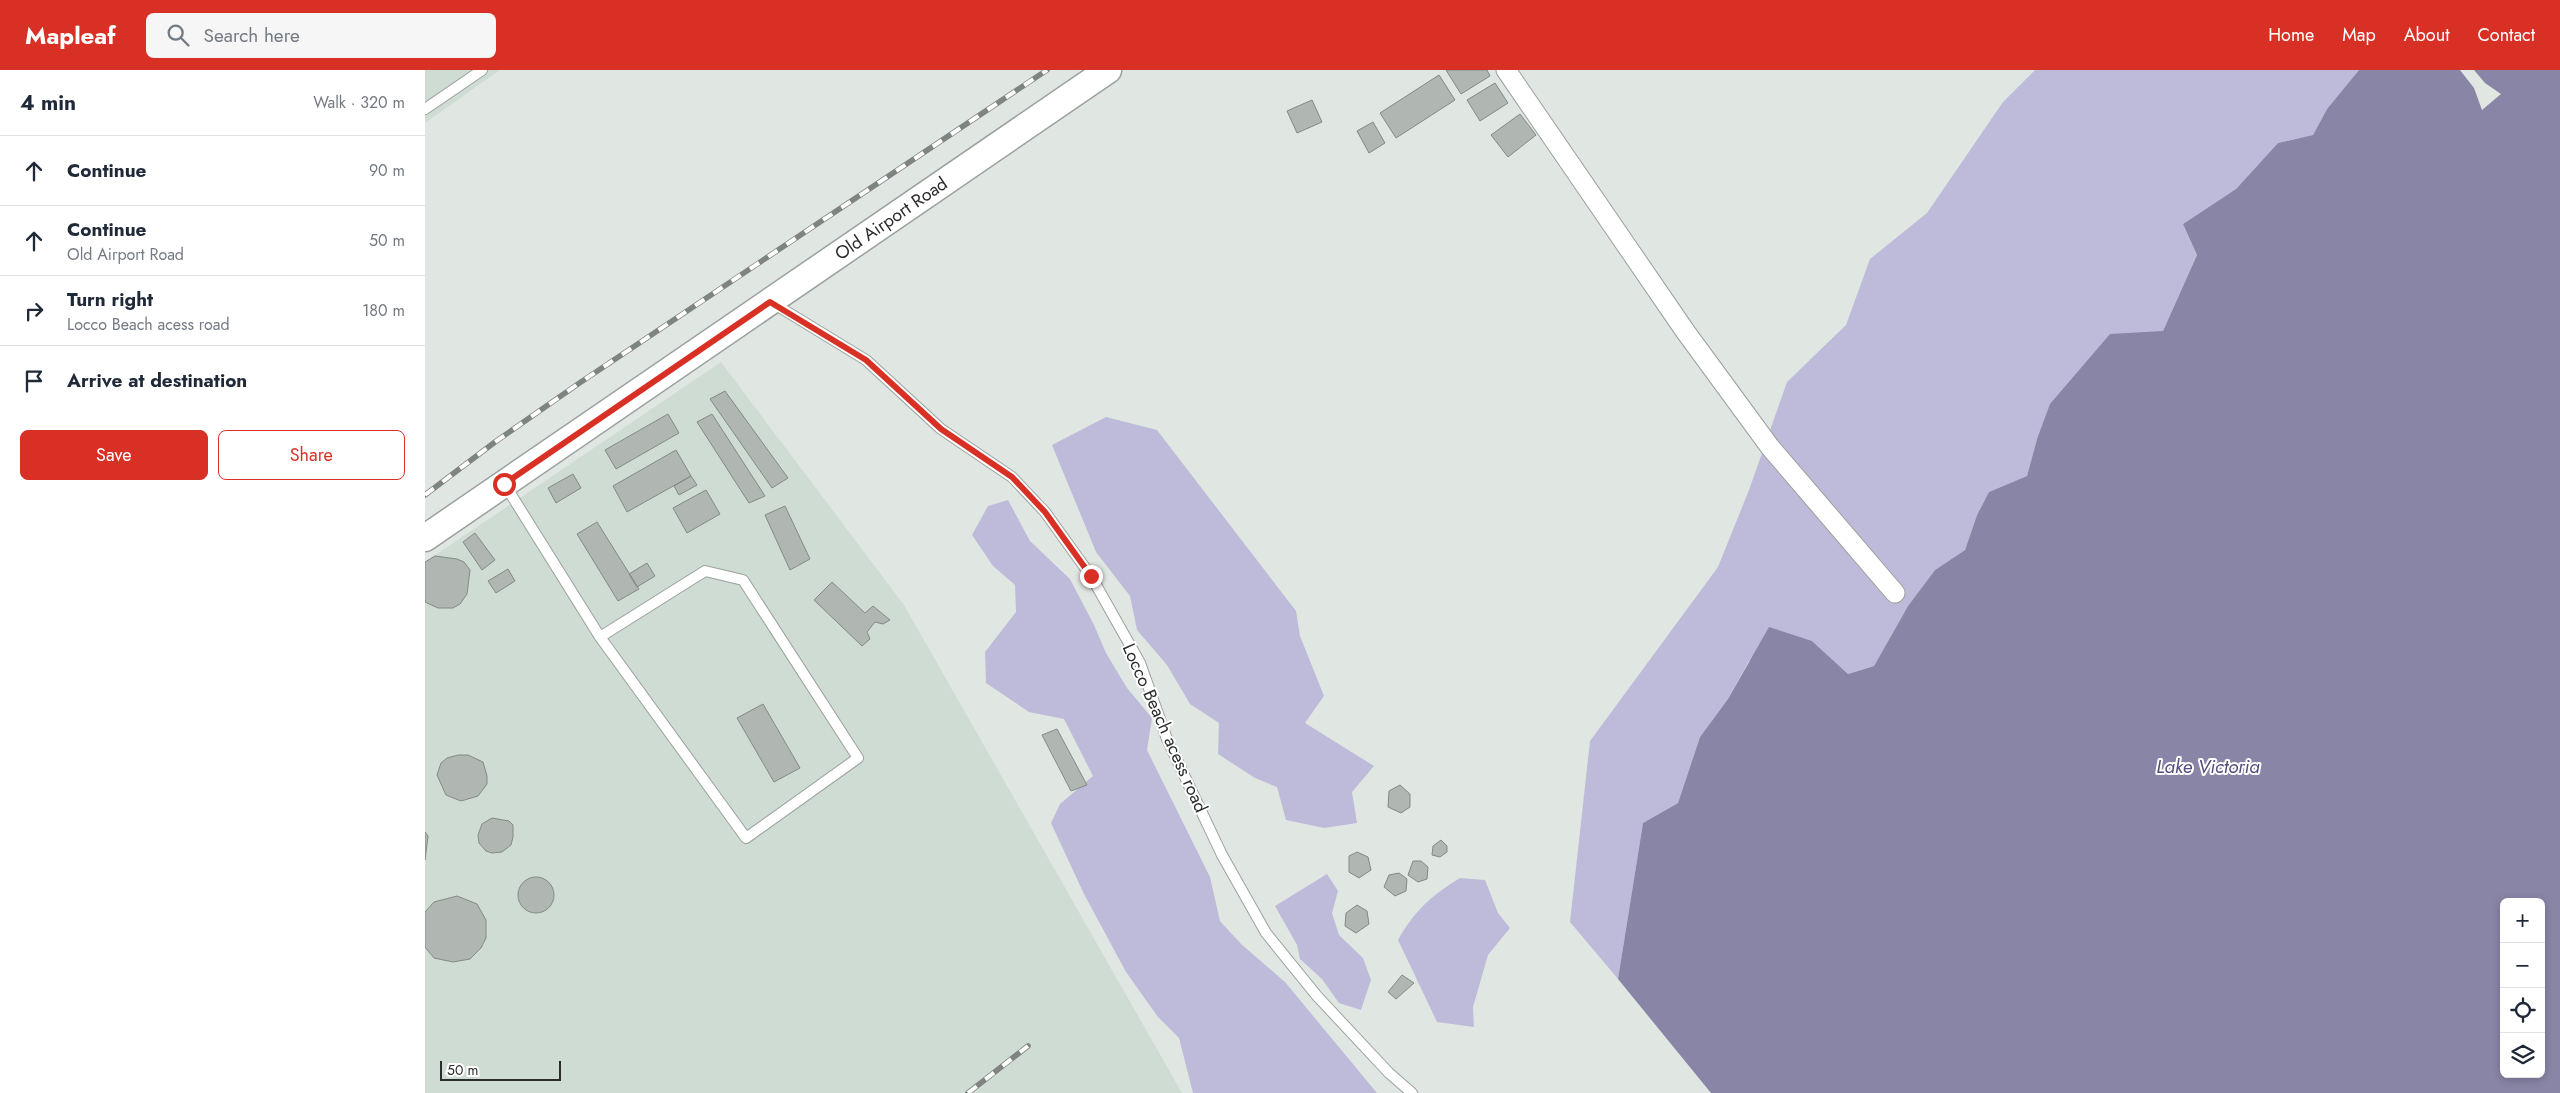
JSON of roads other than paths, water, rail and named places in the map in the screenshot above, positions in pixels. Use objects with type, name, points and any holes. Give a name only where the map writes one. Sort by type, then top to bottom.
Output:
[{"type":"main road","name":"Old Airport Road","points":[[425,538],[1108,70]]},
{"type":"street","points":[[1506,70],[1685,331],[1770,447],[1895,593]]},
{"type":"lane","points":[[425,109],[482,70]]},
{"type":"lane","name":"Locco Beach acess road","points":[[770,302],[866,360],[941,429],[1012,477],[1045,512],[1091,576],[1140,663],[1167,740],[1222,855],[1266,933],[1317,996],[1389,1073],[1412,1093]]},
{"type":"lane","points":[[504,484],[601,637],[746,838],[858,758],[743,580],[705,571],[601,637]]},
{"type":"water","name":"Lake Victoria","points":[[2359,70],[2560,70],[2560,1093],[1711,1093],[1618,979],[1643,823],[1678,803],[1700,737],[1728,699],[1769,627],[1812,641],[1848,674],[1874,666],[1908,606],[1935,570],[1965,550],[1977,515],[1989,492],[2027,476],[2037,439],[2050,404],[2110,334],[2163,331],[2197,255],[2183,224],[2236,189],[2278,143],[2313,135],[2327,109]]},
{"type":"railway","points":[[425,495],[495,442],[578,384],[1047,70]]},
{"type":"railway","points":[[968,1093],[1028,1046]]}]
